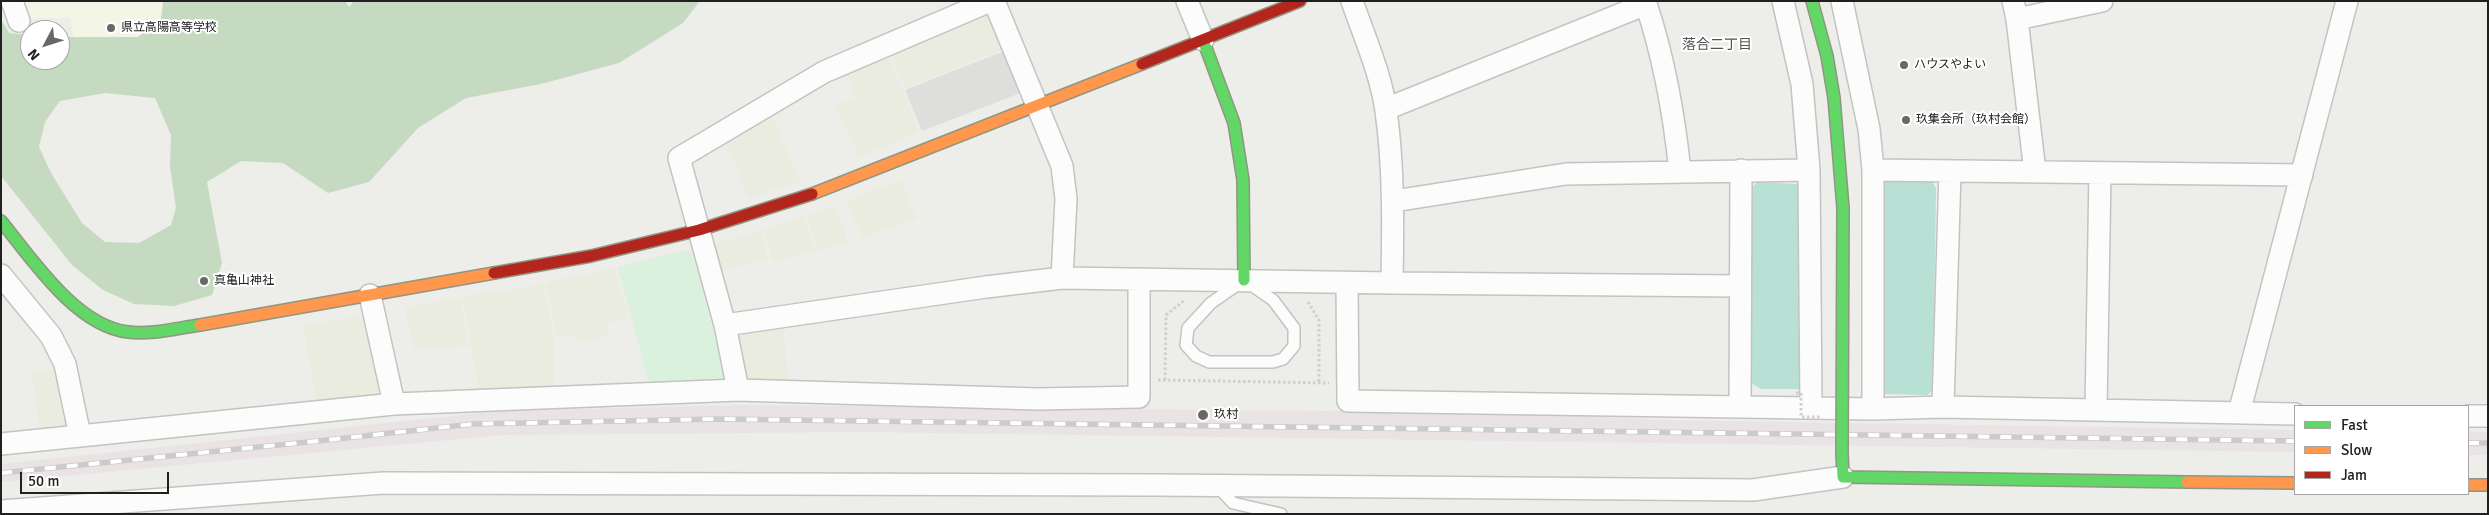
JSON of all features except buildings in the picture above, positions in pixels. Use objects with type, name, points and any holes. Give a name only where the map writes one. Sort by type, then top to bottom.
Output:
[{"type":"street","points":[[738,390],[726,325],[679,158],[824,72],[990,1]]},
{"type":"street","points":[[994,1],[1062,166],[1066,199],[1062,278]]},
{"type":"street","points":[[1187,1],[1234,123],[1243,180],[1244,280]]},
{"type":"street","points":[[1,221],[59,292],[91,319],[126,332],[161,331],[591,256],[698,230],[824,190],[1300,1]]},
{"type":"street","points":[[1352,1],[1370,51],[1386,109],[1394,201],[1392,283]]},
{"type":"street","points":[[1783,1],[1802,84],[1809,170],[1810,406]]},
{"type":"street","points":[[1812,1],[1834,98],[1842,208],[1842,477]]},
{"type":"street","points":[[1842,1],[1869,128],[1873,170],[1873,409]]},
{"type":"street","points":[[2034,172],[2015,10],[2102,1]]},
{"type":"street","points":[[2239,413],[2347,1]]},
{"type":"street","points":[[1386,109],[1646,3],[1658,42],[1673,107],[1680,172]]},
{"type":"street","points":[[1740,407],[1741,170]]},
{"type":"street","points":[[1394,201],[1566,174],[1809,170]]},
{"type":"street","points":[[1873,170],[2302,175]]},
{"type":"street","points":[[1943,407],[1950,171]]},
{"type":"street","points":[[2096,410],[2100,173]]},
{"type":"street","points":[[726,325],[986,287],[1062,278],[1347,283],[1740,286]]},
{"type":"street","points":[[1,444],[394,404],[738,390],[1038,399],[1139,397],[1139,279]]},
{"type":"street","points":[[1347,283],[1348,401],[1740,407],[1810,406],[1873,409],[1943,407],[2294,414]]},
{"type":"street","points":[[5,284],[51,336],[65,364],[80,436]]},
{"type":"street","points":[[370,295],[394,404]]},
{"type":"street","points":[[2469,416],[2488,416]]},
{"type":"street","points":[[1,510],[383,483],[1753,490],[1842,477],[2294,482]]},
{"type":"street","points":[[2469,485],[2488,485]]},
{"type":"lane","points":[[1244,280],[1273,300],[1294,328],[1294,346],[1283,359],[1273,362],[1209,362],[1196,356],[1186,345],[1188,328],[1211,303],[1244,280]]},
{"type":"lane","points":[[1217,486],[1233,503],[1281,514]]},
{"type":"path","points":[[1301,299],[1308,302],[1319,320],[1319,383]]},
{"type":"path","points":[[1139,379],[1348,383]]},
{"type":"path","points":[[1801,393],[1810,406],[1801,417],[1801,393]]},
{"type":"shaded area","name":"県立高陽高等学校","points":[[21,1],[163,1],[161,19],[138,37],[74,38],[70,18],[29,18]]},
{"type":"shaded area","points":[[981,13],[993,17],[1005,48],[905,88],[890,51]]},
{"type":"shaded area","points":[[1007,50],[1022,87],[1018,94],[922,131],[905,90]]},
{"type":"shaded area","points":[[887,52],[919,132],[859,157],[836,106],[855,97],[844,70]]},
{"type":"shaded area","points":[[771,114],[800,181],[749,198],[725,139]]},
{"type":"shaded area","points":[[900,180],[917,219],[862,237],[847,201]]},
{"type":"shaded area","points":[[835,206],[848,242],[817,250],[806,216]]},
{"type":"shaded area","points":[[803,217],[815,251],[773,261],[763,230]]},
{"type":"shaded area","points":[[760,231],[768,258],[721,270],[714,251],[718,243]]},
{"type":"shaded area","points":[[614,268],[629,318],[606,323],[608,336],[579,342],[576,335],[557,336],[545,283]]},
{"type":"shaded area","points":[[543,284],[554,337],[554,386],[479,389],[463,297]]},
{"type":"shaded area","points":[[461,298],[468,346],[414,348],[405,308]]},
{"type":"shaded area","points":[[359,317],[367,323],[379,389],[375,397],[317,405],[303,326]]},
{"type":"shaded area","points":[[783,325],[788,383],[750,383],[745,377],[737,336],[742,330]]},
{"type":"shaded area","points":[[56,367],[69,426],[40,430],[32,373]]},
{"type":"shaded area","points":[[743,405],[1520,413],[1663,420],[2294,430],[2294,452],[863,432],[503,435],[1,482],[1,464],[499,411]]},
{"type":"shaded area","points":[[2469,432],[2488,432],[2488,455],[2469,455]]},
{"type":"green space","points":[[163,1],[345,1],[349,7],[354,1],[700,1],[683,23],[619,63],[541,84],[466,98],[418,128],[369,182],[328,193],[283,163],[241,161],[207,182],[222,263],[212,295],[174,306],[134,304],[103,290],[72,265],[1,176],[1,19],[9,33],[20,34],[20,70],[70,70],[70,37],[138,37],[161,19]],"holes":[[[105,93],[155,98],[171,135],[170,166],[176,208],[171,225],[139,243],[105,242],[82,223],[51,173],[39,147],[45,122],[60,101]]]},
{"type":"green space","points":[[1883,179],[1932,182],[1936,188],[1933,390],[1928,395],[1883,394]]},
{"type":"green space","points":[[1758,182],[1799,184],[1803,389],[1761,389],[1748,381],[1751,188]]},
{"type":"green space","points":[[686,250],[692,253],[726,375],[720,383],[649,383],[618,267]]},
{"type":"railway","points":[[1,473],[473,424],[719,419],[2294,441]]},
{"type":"railway","points":[[2469,443],[2488,443]]},
{"type":"traffic: fast","points":[[1812,1],[1827,56],[1834,98]]},
{"type":"traffic: fast","points":[[1203,40],[1234,123],[1243,180],[1244,280]]},
{"type":"traffic: fast","points":[[1834,98],[1843,208],[1842,453]]},
{"type":"traffic: fast","points":[[1,221],[41,271],[73,304],[109,327],[128,332],[146,333],[200,325]]},
{"type":"traffic: fast","points":[[1842,453],[1843,477],[2187,482]]},
{"type":"traffic: slow","points":[[812,194],[1142,64]]},
{"type":"traffic: slow","points":[[200,325],[494,273]]},
{"type":"traffic: slow","points":[[2187,482],[2294,483]]},
{"type":"traffic: slow","points":[[2469,485],[2488,485]]},
{"type":"traffic: jam","points":[[1142,64],[1300,1]]},
{"type":"traffic: jam","points":[[494,273],[591,256],[699,230],[812,194]]},
{"type":"place","name":"県立高陽高等学校","points":[[111,28]]},
{"type":"place","name":"ハウスやよい","points":[[1904,65]]},
{"type":"place","name":"玖集会所（玖村会館）","points":[[1906,120]]},
{"type":"place","name":"真亀山神社","points":[[204,281]]},
{"type":"place","name":"玖村","points":[[1203,415]]},
{"type":"district","name":"落合二丁目","points":[[1717,45]]}]
